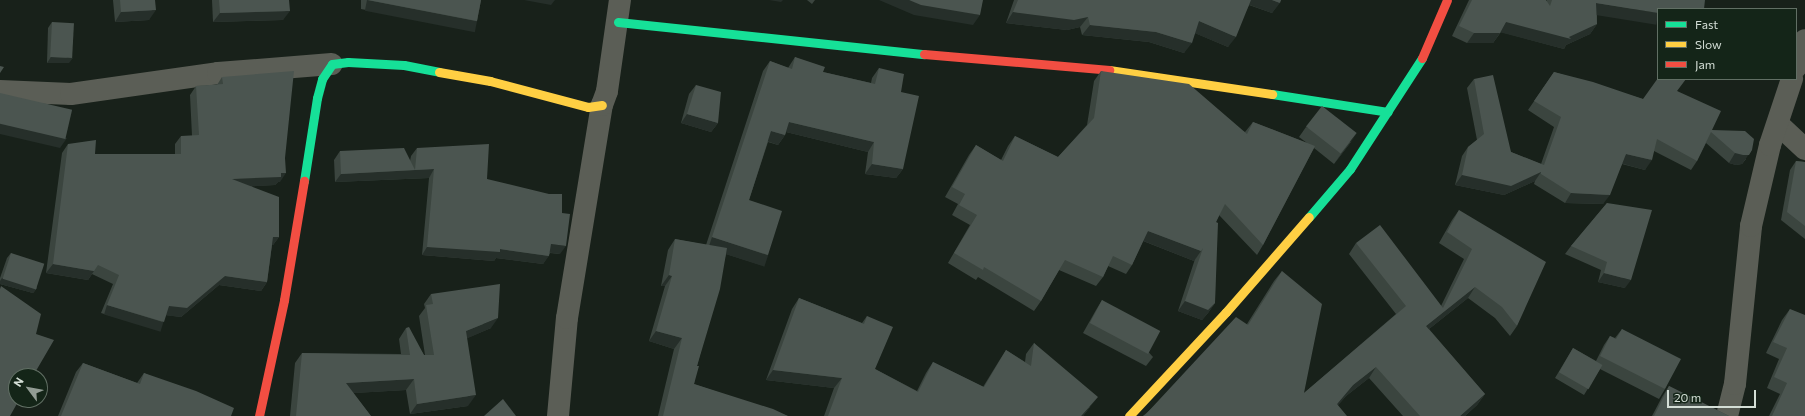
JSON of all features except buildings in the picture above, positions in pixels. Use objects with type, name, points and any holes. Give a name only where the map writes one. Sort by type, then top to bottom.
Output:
[{"type":"street","points":[[558,416],[567,318],[602,105],[607,91],[620,0]]},
{"type":"street","points":[[1129,416],[1301,228],[1350,169],[1419,65],[1447,0]]},
{"type":"street","points":[[618,22],[843,47],[1113,70],[1388,112]]},
{"type":"street","points":[[1797,65],[1805,40]]},
{"type":"street","points":[[0,91],[70,94],[218,73],[348,62],[404,65],[490,80],[588,107],[602,105]]},
{"type":"street","points":[[259,416],[284,300],[318,98],[322,79],[332,64]]},
{"type":"street","points":[[1727,416],[1735,384],[1751,226],[1778,124],[1792,80]]},
{"type":"street","points":[[1778,124],[1805,149]]},
{"type":"traffic: fast","points":[[618,22],[924,54]]},
{"type":"traffic: fast","points":[[1309,217],[1350,169],[1422,58]]},
{"type":"traffic: fast","points":[[304,181],[317,98],[322,79],[332,64],[348,62],[404,65],[439,72]]},
{"type":"traffic: fast","points":[[1272,94],[1388,112]]},
{"type":"traffic: slow","points":[[1109,70],[1272,94]]},
{"type":"traffic: slow","points":[[439,72],[490,81],[588,107],[602,105]]},
{"type":"traffic: slow","points":[[1129,416],[1226,312],[1309,217]]},
{"type":"traffic: jam","points":[[1422,58],[1447,0]]},
{"type":"traffic: jam","points":[[924,54],[1109,70]]},
{"type":"traffic: jam","points":[[259,416],[284,300],[304,181]]}]
